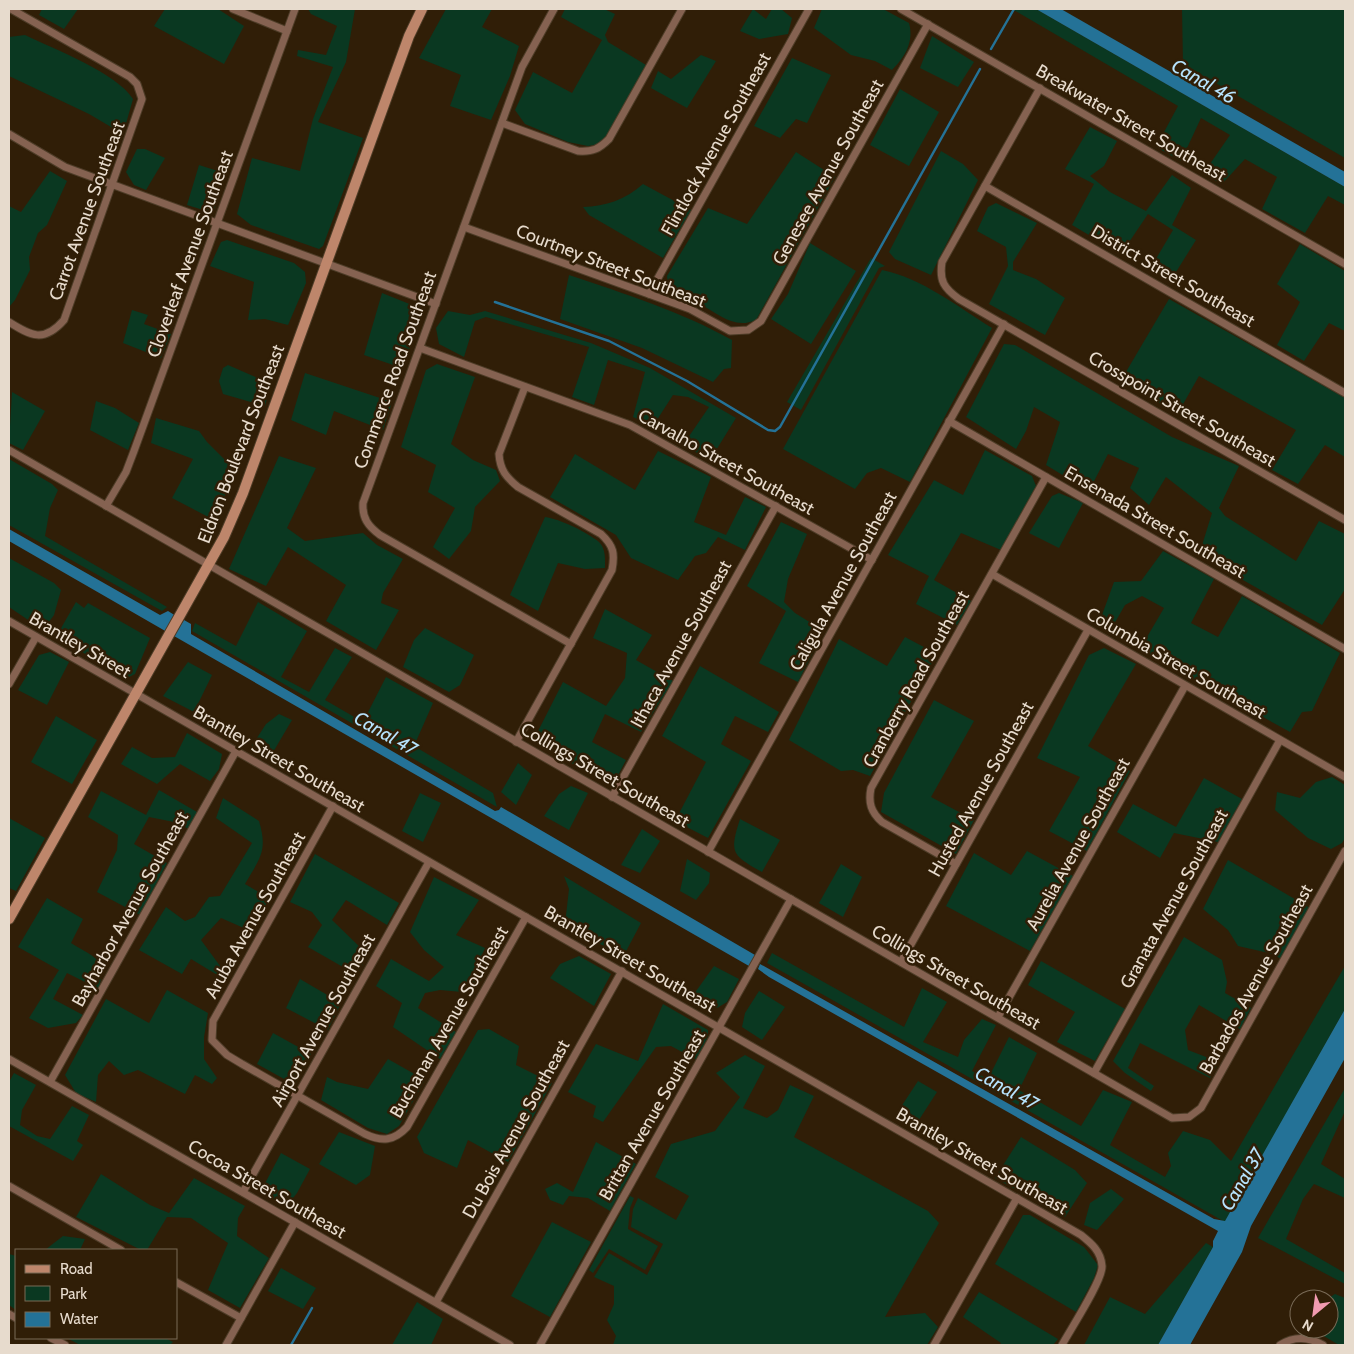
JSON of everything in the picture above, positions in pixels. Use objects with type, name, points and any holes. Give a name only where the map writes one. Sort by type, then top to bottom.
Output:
[{"type":"street","name":"Carrot Avenue Southeast","points":[[9,322],[29,334],[47,334],[55,330],[64,320],[141,107],[141,91],[130,77],[11,9]]},
{"type":"street","points":[[233,9],[287,31]]},
{"type":"street","name":"Cloverleaf Avenue Southeast","points":[[106,506],[126,472],[295,9]]},
{"type":"street","name":"Eldron Boulevard Southeast","points":[[9,919],[210,565],[243,493],[409,36],[422,9]]},
{"type":"street","name":"Commerce Road Southeast","points":[[554,9],[522,67],[363,503],[362,514],[369,527],[380,535],[571,644]]},
{"type":"street","points":[[502,123],[578,151],[591,152],[601,147],[609,139],[682,9]]},
{"type":"street","name":"Flintlock Avenue Southeast","points":[[649,294],[809,9]]},
{"type":"street","name":"Breakwater Street Southeast","points":[[901,9],[1345,264]]},
{"type":"street","name":"Genesee Avenue Southeast","points":[[748,330],[761,321],[928,24]]},
{"type":"street","name":"Crosspoint Street Southeast","points":[[1040,88],[942,262],[940,275],[949,292],[959,300],[1345,520]]},
{"type":"street","points":[[9,134],[65,167],[436,304]]},
{"type":"street","name":"District Street Southeast","points":[[985,186],[1345,393]]},
{"type":"street","name":"Courtney Street Southeast","points":[[464,227],[690,309],[730,331],[748,330]]},
{"type":"street","name":"Caligula Avenue Southeast","points":[[708,852],[1004,324]]},
{"type":"street","name":"Carvalho Street Southeast","points":[[420,348],[630,425],[872,560]]},
{"type":"street","points":[[516,742],[612,570],[615,556],[610,542],[601,534],[518,487],[507,478],[500,466],[499,454],[525,387]]},
{"type":"street","name":"Ensenada Street Southeast","points":[[949,421],[1345,649]]},
{"type":"street","name":"Collings Street Southeast","points":[[9,450],[1172,1118],[1189,1117]]},
{"type":"street","name":"Cranberry Road Southeast","points":[[956,864],[882,822],[873,814],[870,796],[871,788],[1046,477]]},
{"type":"street","name":"Ithaca Avenue Southeast","points":[[612,797],[776,506]]},
{"type":"street","name":"Columbia Street Southeast","points":[[992,574],[1345,777]]},
{"type":"street","name":"Brantley Street","points":[[9,621],[136,695]]},
{"type":"street","name":"Husted Avenue Southeast","points":[[901,962],[1088,630]]},
{"type":"street","points":[[9,684],[36,637]]},
{"type":"street","name":"Aurelia Avenue Southeast","points":[[998,1017],[1185,686]]},
{"type":"street","name":"Brantley Street Southeast","points":[[136,695],[1081,1234],[1096,1248],[1101,1259],[1102,1268],[1098,1280],[1062,1345]]},
{"type":"street","name":"Granata Avenue Southeast","points":[[1094,1073],[1280,740]]},
{"type":"street","name":"Bayharbor Avenue Southeast","points":[[50,1082],[236,751]]},
{"type":"street","name":"Aruba Avenue Southeast","points":[[298,1096],[227,1055],[212,1040],[213,1020],[333,806]]},
{"type":"street","name":"Barbados Avenue Southeast","points":[[1189,1117],[1201,1108],[1345,851]]},
{"type":"street","name":"Airport Avenue Southeast","points":[[243,1192],[429,862]]},
{"type":"street","name":"Brittan Avenue Southeast","points":[[540,1345],[687,1081],[720,1028],[790,899]]},
{"type":"street","name":"Buchanan Avenue Southeast","points":[[298,1096],[378,1140],[394,1139],[408,1127],[526,917]]},
{"type":"street","name":"Du Bois Avenue Southeast","points":[[436,1302],[622,971]]},
{"type":"street","name":"Cocoa Street Southeast","points":[[9,1059],[510,1345]]},
{"type":"street","points":[[9,1186],[119,1249]]},
{"type":"street","points":[[934,1345],[1017,1198]]},
{"type":"street","points":[[226,1345],[295,1222]]},
{"type":"street","points":[[178,1283],[241,1318]]},
{"type":"street","points":[[1280,1345],[1298,1338],[1315,1341],[1323,1345]]},
{"type":"street","points":[[53,1339],[64,1345]]},
{"type":"green space","points":[[42,9],[78,9],[64,29],[39,15]]},
{"type":"green space","points":[[165,9],[218,9],[244,26],[224,64],[154,26]]},
{"type":"green space","points":[[308,9],[355,9],[346,62],[318,122],[363,138],[323,246],[319,249],[251,225],[237,214],[252,158],[300,171],[313,119],[333,67],[297,56],[298,50],[326,55],[337,26],[311,14]]},
{"type":"green space","points":[[446,9],[492,9],[482,27],[519,46],[510,76],[491,120],[450,106],[461,75],[419,58]]},
{"type":"green space","points":[[565,9],[604,9],[615,14],[605,35],[608,42],[646,65],[609,132],[600,144],[588,146],[568,142],[525,124],[515,110],[533,72],[572,93],[602,40],[561,17]]},
{"type":"green space","points":[[753,9],[766,19],[772,9],[781,9],[792,18],[788,34],[759,39],[740,31]]},
{"type":"green space","points":[[822,9],[883,9],[909,23],[910,42],[908,48],[892,70],[875,61],[851,55],[814,28]]},
{"type":"green space","points":[[1012,9],[1036,9],[1345,187],[1345,205],[1328,196],[1305,233],[1262,209],[1277,177],[1245,159],[1222,184],[1203,174],[1230,135],[1201,118],[1181,161],[1156,147],[1178,106]]},
{"type":"green space","points":[[1182,9],[1345,9],[1345,158],[1183,64]]},
{"type":"green space","points":[[25,35],[84,62],[125,89],[133,99],[123,134],[89,114],[9,76],[9,37]]},
{"type":"green space","points":[[932,36],[974,62],[958,87],[920,68]]},
{"type":"green space","points":[[701,55],[716,61],[687,108],[651,88],[658,71],[671,79]]},
{"type":"green space","points":[[792,58],[831,75],[807,123],[796,119],[780,138],[754,126]]},
{"type":"green space","points":[[900,89],[939,112],[909,166],[870,145]]},
{"type":"green space","points":[[1090,127],[1117,141],[1104,166],[1090,176],[1110,192],[1146,211],[1172,175],[1191,188],[1172,225],[1196,240],[1171,280],[1150,269],[1173,230],[1148,214],[1121,254],[1072,225],[1094,184],[1065,169]]},
{"type":"green space","points":[[137,149],[145,149],[165,158],[146,190],[134,185],[126,172]]},
{"type":"green space","points":[[941,151],[963,164],[978,180],[931,275],[895,259],[889,252]]},
{"type":"green space","points":[[796,152],[835,177],[756,320],[748,323],[733,322],[699,304],[669,294],[667,276],[708,208],[747,224]]},
{"type":"green space","points":[[199,165],[227,174],[213,213],[187,205]]},
{"type":"green space","points":[[50,171],[67,181],[47,225],[38,233],[29,257],[30,270],[15,300],[9,307],[9,206],[21,212]]},
{"type":"green space","points":[[643,184],[691,210],[663,258],[589,215],[583,207],[615,201]]},
{"type":"green space","points":[[996,203],[1037,223],[1013,262],[1013,270],[1036,279],[1065,298],[1045,335],[989,304],[1008,266],[1006,247],[977,231],[988,207]]},
{"type":"green space","points":[[227,240],[294,263],[305,272],[306,283],[288,325],[265,319],[248,320],[254,282],[210,266],[221,242]]},
{"type":"green space","points":[[810,243],[856,271],[811,344],[771,319],[788,294]]},
{"type":"green space","points":[[1300,244],[1345,271],[1345,331],[1329,323],[1304,361],[1277,345],[1300,302],[1277,284]]},
{"type":"green space","points":[[871,258],[885,266],[879,268],[801,410],[787,402]]},
{"type":"green space","points":[[882,270],[911,279],[925,286],[992,328],[910,482],[881,468],[867,473],[855,489],[783,449]]},
{"type":"green space","points":[[569,275],[672,312],[732,340],[731,368],[724,369],[713,382],[642,348],[560,319]]},
{"type":"green space","points":[[382,293],[417,307],[421,319],[402,368],[364,355]]},
{"type":"green space","points":[[1169,299],[1345,398],[1345,457],[1325,445],[1298,484],[1272,470],[1296,430],[1199,376],[1178,413],[1120,382]]},
{"type":"green space","points":[[132,310],[148,315],[144,324],[171,334],[161,358],[123,343]]},
{"type":"green space","points":[[448,311],[470,315],[485,311],[591,343],[650,368],[736,418],[710,460],[683,445],[709,407],[688,397],[673,395],[653,426],[633,417],[645,372],[608,360],[594,405],[572,397],[589,347],[486,317],[475,321],[464,357],[439,344],[436,328]]},
{"type":"green space","points":[[1004,344],[1015,345],[1172,437],[1239,466],[1219,508],[1225,516],[1296,561],[1319,521],[1345,534],[1345,589],[1322,625],[1199,555],[1212,513],[1166,477],[1149,505],[1130,488],[1139,468],[1108,454],[1089,491],[1046,465],[1060,422],[1034,407],[1026,431],[1016,449],[966,417]]},
{"type":"green space","points":[[437,364],[475,377],[451,444],[473,460],[496,470],[500,481],[475,507],[471,531],[449,559],[433,547],[455,508],[428,492],[436,465],[401,447],[426,370]]},
{"type":"green space","points":[[228,365],[271,384],[265,406],[223,394],[219,381],[223,368]]},
{"type":"green space","points":[[305,373],[392,402],[383,430],[334,411],[326,435],[291,420]]},
{"type":"green space","points":[[12,392],[45,411],[23,450],[9,443]]},
{"type":"green space","points":[[96,401],[115,408],[139,423],[128,450],[90,430]]},
{"type":"green space","points":[[156,418],[199,431],[207,442],[234,469],[216,521],[172,498],[193,459],[151,443]]},
{"type":"green space","points":[[985,450],[1032,476],[1036,486],[1001,550],[961,533],[934,580],[971,601],[957,625],[916,604],[929,576],[888,555],[934,480],[963,495]]},
{"type":"green space","points":[[658,451],[711,477],[694,522],[726,535],[745,497],[766,507],[745,550],[718,537],[706,553],[695,556],[678,580],[631,558],[616,535],[550,497],[575,454],[635,490]]},
{"type":"green space","points":[[279,456],[316,468],[287,528],[305,541],[363,533],[377,545],[403,559],[383,593],[381,603],[399,610],[376,650],[326,621],[346,585],[288,547],[266,586],[229,569]]},
{"type":"green space","points":[[9,459],[52,484],[58,490],[50,508],[45,536],[167,607],[162,611],[9,525]]},
{"type":"green space","points":[[1059,493],[1083,503],[1059,548],[1029,533],[1052,496]]},
{"type":"green space","points":[[545,517],[573,526],[599,542],[604,551],[605,568],[585,569],[558,563],[538,611],[510,595]]},
{"type":"green space","points":[[781,522],[807,534],[788,579],[784,602],[795,613],[824,631],[798,682],[759,663],[786,611],[747,586]]},
{"type":"green space","points":[[1163,551],[1214,579],[1191,623],[1218,637],[1242,596],[1340,653],[1312,711],[1302,712],[1290,732],[1140,649],[1164,608],[1142,596],[1125,605],[1110,631],[1098,626],[1114,582],[1141,581]]},
{"type":"green space","points":[[9,558],[54,583],[61,590],[54,615],[43,630],[9,607]]},
{"type":"green space","points":[[76,602],[84,608],[88,603],[150,638],[135,674],[127,678],[56,637]]},
{"type":"green space","points":[[258,602],[307,631],[281,677],[309,692],[335,648],[352,657],[325,700],[363,722],[386,677],[433,703],[414,746],[493,793],[497,807],[192,631],[195,623],[236,646]]},
{"type":"green space","points":[[605,609],[652,635],[636,660],[673,681],[641,732],[605,714],[592,742],[626,760],[612,787],[544,747],[535,737],[563,682],[606,706],[625,678],[627,653],[593,638]]},
{"type":"green space","points":[[425,628],[474,655],[460,685],[449,692],[403,667],[414,640]]},
{"type":"green space","points":[[905,637],[937,654],[870,776],[853,770],[841,771],[789,740],[839,639],[887,666]]},
{"type":"green space","points":[[1104,648],[1136,664],[1088,746],[1130,771],[1087,851],[1049,831],[1080,777],[1037,758],[1089,655]]},
{"type":"green space","points":[[50,652],[69,662],[47,705],[18,690],[39,655]]},
{"type":"green space","points":[[188,662],[212,675],[194,712],[163,696]]},
{"type":"green space","points":[[700,666],[779,712],[768,732],[735,716],[721,744],[751,761],[708,838],[675,821],[706,762],[662,736]]},
{"type":"green space","points":[[934,700],[974,721],[931,797],[974,820],[956,854],[881,812],[884,793]]},
{"type":"green space","points":[[279,714],[292,720],[269,759],[251,747],[266,724]]},
{"type":"green space","points":[[56,716],[97,740],[72,784],[31,762]]},
{"type":"green space","points":[[187,733],[222,754],[219,769],[210,781],[180,764],[157,784],[121,764],[132,747],[152,758],[175,757]]},
{"type":"green space","points":[[518,763],[532,775],[516,805],[501,792]]},
{"type":"green space","points":[[1332,777],[1345,785],[1345,838],[1342,843],[1331,849],[1308,838],[1275,810],[1277,792],[1300,798],[1316,782]]},
{"type":"green space","points":[[1204,778],[1242,799],[1218,842],[1174,833],[1160,858],[1117,832],[1133,804],[1176,827]]},
{"type":"green space","points":[[571,786],[588,793],[569,830],[544,816],[559,794]]},
{"type":"green space","points":[[159,790],[197,812],[189,829],[174,822],[149,817],[134,844],[167,863],[140,915],[97,892],[117,850],[118,835],[88,817],[101,791],[146,815]]},
{"type":"green space","points":[[420,793],[441,803],[423,842],[402,831]]},
{"type":"green space","points":[[223,798],[259,821],[263,840],[261,854],[245,884],[269,898],[253,932],[221,918],[201,940],[223,970],[224,979],[191,959],[182,974],[139,950],[166,907],[185,921],[195,917],[209,897],[220,896],[252,843],[216,818]]},
{"type":"green space","points":[[9,818],[45,838],[16,891],[9,888]]},
{"type":"green space","points":[[740,819],[780,840],[762,872],[744,861],[736,852],[734,846]]},
{"type":"green space","points":[[642,829],[660,841],[640,873],[621,865]]},
{"type":"green space","points":[[1027,851],[1073,876],[1030,951],[946,906],[974,853],[1011,875]]},
{"type":"green space","points":[[315,854],[399,903],[387,925],[346,900],[332,920],[368,955],[357,975],[308,947],[322,925],[312,912],[290,902]]},
{"type":"green space","points":[[687,859],[710,873],[709,883],[696,900],[680,891]]},
{"type":"green space","points":[[1228,860],[1310,908],[1281,959],[1273,954],[1238,946],[1228,930],[1203,909]]},
{"type":"green space","points":[[841,864],[862,877],[843,917],[819,903]]},
{"type":"green space","points":[[564,876],[641,923],[623,957],[565,924],[569,889]]},
{"type":"green space","points":[[434,877],[479,900],[456,935],[485,948],[480,959],[491,965],[473,993],[440,990],[425,993],[418,1008],[456,1032],[440,1059],[393,1027],[402,1003],[376,986],[391,959],[429,981],[444,967],[424,950],[410,932]]},
{"type":"green space","points":[[47,898],[83,919],[71,943],[93,956],[100,965],[101,971],[99,989],[67,973],[53,999],[83,1015],[76,1023],[48,1028],[29,1018],[59,970],[18,947]]},
{"type":"green space","points":[[1184,937],[1222,960],[1227,982],[1225,993],[1251,1008],[1240,1029],[1199,1005],[1185,1030],[1188,1050],[1219,1062],[1210,1078],[1140,1043],[1128,1068],[1154,1086],[1151,1091],[1125,1073],[1113,1061]]},
{"type":"green space","points":[[772,953],[904,1027],[922,988],[947,1002],[923,1042],[958,1057],[964,1040],[982,1019],[996,1025],[972,1071],[988,1079],[1009,1037],[1037,1053],[1019,1090],[1081,1126],[1103,1090],[1132,1102],[1110,1145],[1165,1177],[1171,1166],[1168,1153],[1183,1131],[1210,1140],[1231,1161],[1345,966],[1345,1009],[1225,1222],[767,963]]},
{"type":"green space","points":[[579,956],[611,974],[594,1006],[550,978],[560,964]]},
{"type":"green space","points":[[1041,961],[1125,1009],[1095,1061],[1057,1042],[1075,1012],[1028,985]]},
{"type":"green space","points":[[714,966],[739,979],[727,1002],[717,1008],[703,1006],[694,994]]},
{"type":"green space","points":[[300,979],[341,1003],[328,1030],[286,1008]]},
{"type":"green space","points":[[167,990],[208,1013],[204,1037],[204,1059],[217,1078],[212,1084],[195,1075],[185,1094],[138,1070],[124,1075],[109,1061],[98,1075],[96,1102],[76,1093],[65,1075],[106,999],[149,1023]]},
{"type":"green space","points":[[759,991],[785,1007],[762,1040],[742,1027],[745,1013]]},
{"type":"green space","points":[[663,1004],[708,1030],[708,1036],[697,1060],[671,1046],[656,1047],[603,1122],[593,1117],[596,1106],[568,1092],[596,1044],[638,1061]]},
{"type":"green space","points":[[489,1029],[519,1046],[516,1065],[552,1083],[508,1162],[468,1140],[457,1168],[424,1153],[417,1137],[478,1030]]},
{"type":"green space","points":[[273,1033],[311,1054],[295,1085],[257,1064]]},
{"type":"green space","points":[[745,1055],[765,1066],[743,1108],[767,1118],[778,1110],[790,1085],[814,1096],[794,1137],[928,1211],[939,1223],[885,1317],[925,1313],[938,1327],[927,1345],[613,1345],[616,1336],[607,1320],[614,1304],[614,1286],[594,1277],[609,1253],[647,1275],[663,1244],[631,1227],[633,1209],[638,1198],[676,1220],[689,1196],[655,1177],[671,1144],[715,1131],[740,1097],[716,1073]]},
{"type":"green space","points":[[388,1059],[425,1080],[399,1126],[387,1134],[368,1128],[321,1100],[327,1077],[337,1082],[368,1089]]},
{"type":"green space","points":[[14,1073],[36,1085],[22,1110],[20,1125],[37,1136],[50,1139],[72,1106],[89,1115],[77,1141],[83,1145],[73,1161],[9,1126],[9,1082]]},
{"type":"green space","points":[[918,1081],[937,1092],[915,1126],[897,1113]]},
{"type":"green space","points":[[1345,1088],[1345,1111],[1321,1164],[1345,1179],[1345,1198],[1314,1184],[1303,1199],[1286,1239],[1345,1273],[1345,1284],[1258,1238]]},
{"type":"green space","points":[[339,1132],[375,1146],[370,1175],[356,1185],[319,1164]]},
{"type":"green space","points":[[1021,1137],[1075,1170],[1087,1183],[1065,1217],[995,1178]]},
{"type":"green space","points":[[596,1142],[636,1164],[610,1211],[588,1198],[569,1196],[563,1205],[550,1200],[545,1189],[557,1183],[573,1192]]},
{"type":"green space","points":[[281,1153],[310,1169],[297,1193],[286,1207],[261,1191]]},
{"type":"green space","points":[[101,1174],[150,1205],[169,1213],[194,1178],[245,1206],[238,1218],[237,1236],[269,1258],[240,1308],[208,1290],[228,1243],[191,1218],[167,1217],[148,1249],[139,1249],[76,1217]]},
{"type":"green space","points":[[1111,1189],[1124,1199],[1097,1230],[1084,1225],[1090,1203]]},
{"type":"green space","points":[[630,1196],[634,1198],[630,1208],[628,1229],[658,1246],[645,1270],[609,1249],[593,1273],[589,1270]]},
{"type":"green space","points":[[1023,1215],[1030,1215],[1084,1247],[1098,1265],[1094,1278],[1076,1312],[995,1264]]},
{"type":"green space","points":[[552,1222],[591,1242],[550,1317],[511,1296]]},
{"type":"green space","points":[[63,1236],[85,1239],[80,1249],[46,1249]]},
{"type":"green space","points":[[1206,1243],[1213,1247],[1158,1345],[1084,1345],[1110,1297],[1145,1314]]},
{"type":"green space","points":[[9,1254],[15,1256],[15,1309],[9,1305]]},
{"type":"green space","points":[[281,1268],[316,1288],[303,1309],[268,1291]]},
{"type":"green space","points":[[979,1292],[1058,1339],[1053,1345],[1000,1345],[1001,1343],[963,1317]]},
{"type":"green space","points":[[1339,1296],[1345,1298],[1345,1345],[1339,1345],[1329,1339],[1339,1339]]},
{"type":"green space","points":[[417,1302],[443,1319],[431,1345],[392,1345]]},
{"type":"green space","points":[[69,1339],[167,1339],[173,1342],[170,1345],[80,1345]]},
{"type":"water","points":[[1036,9],[1061,9],[1345,172],[1345,187]]},
{"type":"water","points":[[9,529],[160,615],[168,611],[176,616],[167,632],[9,541]]},
{"type":"water","points":[[184,620],[191,624],[191,634],[495,811],[501,807],[755,955],[749,966],[174,636]]},
{"type":"water","points":[[760,964],[1214,1219],[1225,1221],[1345,1009],[1345,1058],[1251,1226],[1242,1252],[1190,1345],[1158,1345],[1213,1247],[1213,1241],[1218,1231],[769,977],[758,969]]},
{"type":"waterway","points":[[991,49],[1014,9]]},
{"type":"waterway","points":[[495,302],[609,341],[687,381],[768,430],[775,431],[780,427],[980,69]]},
{"type":"waterway","points":[[291,1345],[312,1308]]},
{"type":"water label","name":"Canal 46","points":[[1204,81]]},
{"type":"water label","name":"Canal 47","points":[[386,733]]},
{"type":"water label","name":"Canal 47","points":[[1007,1088]]},
{"type":"water label","name":"Canal 37","points":[[1242,1179]]}]
